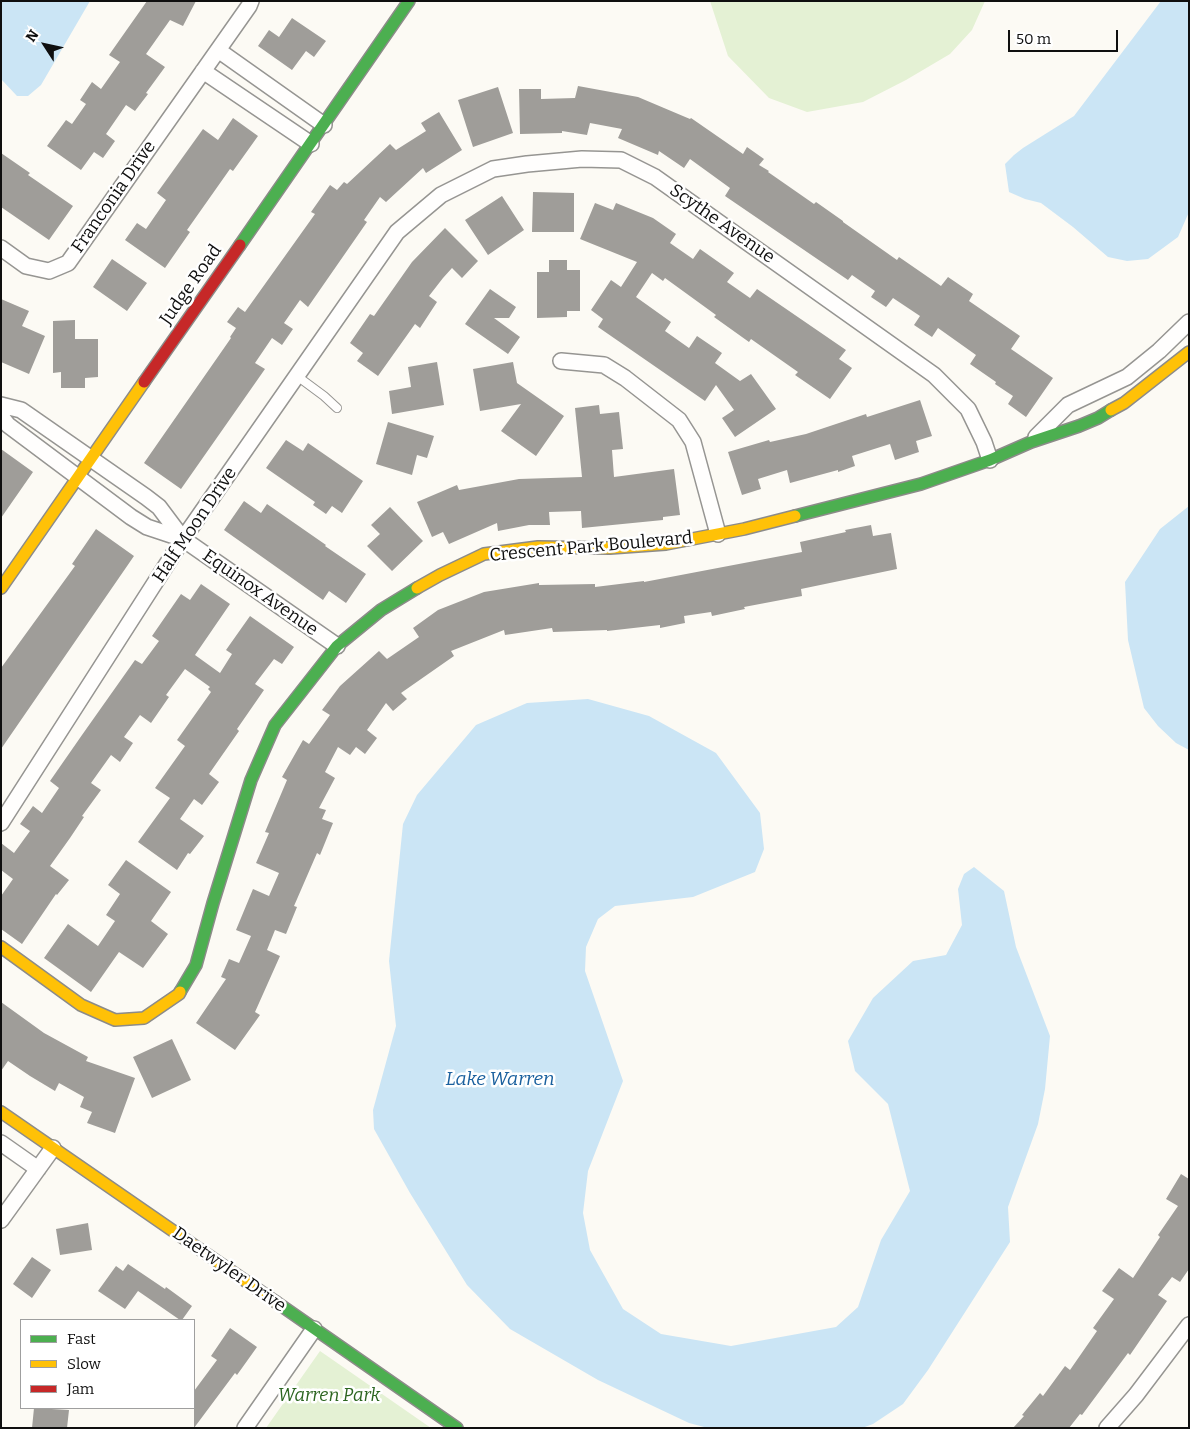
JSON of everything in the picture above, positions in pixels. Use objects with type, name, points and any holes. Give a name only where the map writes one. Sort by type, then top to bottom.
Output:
[{"type":"street","name":"Franconia Drive","points":[[1,248],[26,266],[49,271],[68,263],[251,1]]},
{"type":"street","name":"Judge Road","points":[[1,588],[410,1]]},
{"type":"street","points":[[218,50],[324,125]]},
{"type":"street","points":[[203,70],[311,144]]},
{"type":"street","points":[[249,102],[262,81]]},
{"type":"street","name":"Scythe Avenue","points":[[397,232],[441,195],[493,169],[582,159],[621,160],[655,176],[934,375],[968,409],[984,442],[990,460]]},
{"type":"street","name":"Half Moon Drive","points":[[1,823],[183,539],[397,232]]},
{"type":"street","name":"Crescent Park Boulevard","points":[[1031,442],[1068,405],[1127,377],[1159,351],[1189,322]]},
{"type":"street","name":"Crescent Park Boulevard","points":[[1,947],[81,1005],[115,1020],[144,1018],[178,994],[196,965],[251,780],[275,725],[337,646],[381,610],[440,575],[484,554],[538,547],[610,548],[666,544],[718,534],[921,484],[990,460],[1031,442],[1098,418],[1124,403],[1189,352]]},
{"type":"street","points":[[561,361],[604,365],[625,378],[678,420],[693,442],[718,534]]},
{"type":"street","points":[[1086,396],[1098,418]]},
{"type":"street","name":"Equinox Avenue","points":[[1,405],[21,410],[159,506],[183,539]]},
{"type":"street","name":"Equinox Avenue","points":[[1,416],[8,425],[131,517],[147,527],[183,539],[337,646]]},
{"type":"street","points":[[131,517],[146,497]]},
{"type":"street","name":"Daetwyler Drive","points":[[1,1112],[457,1428]]},
{"type":"street","points":[[1,1144],[38,1169]]},
{"type":"street","points":[[1,1220],[53,1148]]},
{"type":"street","points":[[1107,1428],[1136,1395],[1189,1324]]},
{"type":"street","points":[[245,1428],[314,1329]]},
{"type":"lane","points":[[297,376],[337,408]]},
{"type":"green space","points":[[710,1],[985,1],[972,30],[950,54],[906,80],[863,102],[807,112],[769,98],[728,56]]},
{"type":"green space","name":"Warren Park","points":[[320,1351],[431,1428],[266,1428]]},
{"type":"water","points":[[1,1],[90,1],[41,85],[28,96],[17,96],[1,79]]},
{"type":"water","points":[[1161,1],[1189,1],[1189,212],[1178,237],[1148,259],[1127,261],[1108,257],[1041,203],[1009,192],[1005,164],[1023,148],[1074,116]]},
{"type":"water","points":[[1189,506],[1189,750],[1176,743],[1158,726],[1144,708],[1128,640],[1125,582],[1160,529]]},
{"type":"water","name":"Lake Warren","points":[[588,699],[649,716],[716,753],[760,813],[764,849],[755,872],[693,897],[615,906],[598,919],[586,947],[585,971],[623,1081],[588,1171],[583,1213],[590,1250],[623,1309],[661,1334],[731,1346],[836,1327],[858,1307],[881,1240],[910,1191],[888,1104],[855,1071],[848,1041],[873,998],[913,961],[946,955],[962,925],[958,889],[964,874],[974,867],[1004,891],[1016,947],[1050,1036],[1045,1089],[1038,1124],[1008,1207],[1010,1242],[928,1370],[903,1404],[873,1424],[862,1428],[708,1428],[689,1423],[598,1380],[510,1329],[467,1285],[410,1193],[374,1129],[373,1110],[396,1026],[389,961],[403,824],[417,795],[476,725],[527,703]]},
{"type":"building","points":[[147,1],[196,1],[183,26],[170,20],[146,54],[165,67],[146,93],[148,94],[135,111],[126,105],[106,134],[115,141],[103,158],[94,152],[81,170],[47,146],[66,120],[72,124],[86,104],[80,100],[92,82],[101,89],[120,62],[109,55]]},
{"type":"building","points":[[292,18],[326,41],[314,57],[306,51],[292,70],[258,46],[269,30],[279,37]]},
{"type":"building","points":[[578,86],[638,97],[691,118],[743,154],[747,147],[764,159],[759,165],[768,172],[814,204],[816,202],[897,260],[899,257],[941,286],[948,277],[973,294],[969,301],[1020,336],[1011,349],[1053,378],[1026,417],[1008,404],[1013,396],[970,364],[976,355],[938,328],[932,337],[914,325],[920,316],[893,298],[886,307],[871,297],[875,291],[852,275],[848,280],[725,196],[730,188],[690,159],[684,168],[659,151],[658,155],[618,138],[622,129],[590,123],[587,135],[562,131],[562,133],[520,134],[519,89],[541,89],[541,99],[575,98]]},
{"type":"building","points":[[498,87],[513,133],[473,147],[458,100]]},
{"type":"building","points":[[439,112],[462,150],[426,173],[423,168],[386,202],[380,197],[364,220],[367,222],[308,307],[300,300],[284,323],[293,329],[282,345],[272,338],[255,363],[265,369],[181,489],[144,463],[231,338],[236,328],[227,322],[238,307],[245,312],[315,214],[311,212],[330,185],[337,190],[344,182],[347,184],[390,144],[396,150],[426,131],[421,123]]},
{"type":"building","points":[[233,118],[258,136],[233,171],[230,169],[187,230],[190,232],[165,268],[125,240],[137,223],[146,229],[166,200],[157,193],[203,129],[218,140]]},
{"type":"building","points":[[1,153],[30,173],[28,175],[73,206],[49,240],[1,207]]},
{"type":"building","points":[[533,192],[574,193],[574,232],[532,232]]},
{"type":"building","points":[[502,196],[524,230],[488,255],[465,220]]},
{"type":"building","points":[[595,203],[613,210],[616,203],[653,218],[676,234],[670,243],[693,259],[700,249],[734,273],[727,282],[750,298],[757,289],[846,350],[839,359],[852,368],[830,399],[795,375],[798,372],[751,339],[749,342],[665,278],[663,281],[652,273],[636,297],[671,322],[665,331],[689,348],[697,336],[722,353],[715,363],[740,381],[751,374],[776,409],[735,437],[722,418],[734,410],[716,385],[705,401],[598,327],[603,319],[591,310],[611,280],[621,287],[637,262],[580,239]]},
{"type":"building","points":[[445,228],[478,261],[462,278],[452,268],[443,278],[429,296],[437,302],[420,328],[415,324],[378,376],[357,361],[363,353],[350,343],[370,314],[374,316],[412,262]]},
{"type":"building","points":[[112,259],[147,283],[127,311],[93,287]]},
{"type":"building","points":[[549,260],[567,260],[567,270],[580,270],[580,311],[567,311],[567,317],[537,318],[537,272],[549,272]]},
{"type":"building","points":[[490,289],[516,307],[509,318],[494,318],[520,337],[508,354],[465,324]]},
{"type":"building","points":[[1,299],[29,311],[22,326],[45,336],[29,374],[1,362]]},
{"type":"building","points":[[75,320],[75,339],[98,339],[98,377],[85,378],[85,388],[61,388],[61,372],[53,373],[53,321]]},
{"type":"building","points":[[437,362],[444,405],[392,414],[389,391],[411,387],[408,367]]},
{"type":"building","points":[[513,362],[517,383],[564,416],[536,456],[501,431],[521,404],[480,411],[473,369]]},
{"type":"building","points":[[920,400],[932,436],[916,441],[919,452],[895,460],[890,444],[852,456],[855,466],[838,472],[838,470],[790,483],[787,470],[758,479],[761,489],[742,495],[728,452],[769,440],[770,442],[806,434],[866,414],[867,417]]},
{"type":"building","points":[[599,405],[600,414],[619,412],[623,449],[612,450],[614,477],[674,469],[680,515],[663,517],[663,520],[582,528],[581,511],[549,512],[550,525],[529,525],[498,531],[497,523],[449,544],[443,532],[432,537],[417,502],[457,485],[459,490],[519,479],[582,477],[575,408]]},
{"type":"building","points":[[388,422],[434,436],[427,458],[417,455],[412,475],[376,464]]},
{"type":"building","points":[[286,440],[303,451],[308,443],[363,481],[342,513],[332,506],[326,514],[313,505],[315,502],[266,468]]},
{"type":"building","points":[[1,449],[33,472],[1,518]]},
{"type":"building","points":[[244,501],[261,513],[267,504],[366,574],[346,603],[329,591],[323,600],[224,530]]},
{"type":"building","points":[[390,507],[423,541],[392,571],[367,546],[380,534],[371,525]]},
{"type":"building","points":[[871,525],[873,536],[891,533],[897,569],[801,589],[802,596],[744,607],[745,609],[712,616],[711,612],[684,616],[685,623],[660,628],[660,625],[607,631],[553,632],[552,628],[505,635],[504,630],[451,651],[454,656],[401,693],[407,699],[393,711],[386,703],[367,730],[377,738],[365,754],[356,747],[350,755],[338,747],[325,772],[335,778],[319,808],[326,810],[322,819],[333,823],[320,855],[317,853],[294,906],[297,907],[286,934],[275,930],[267,950],[280,956],[255,1012],[260,1015],[235,1050],[196,1023],[226,979],[221,977],[229,959],[239,963],[251,936],[236,930],[253,889],[269,896],[279,873],[256,863],[269,833],[265,832],[287,780],[282,777],[303,740],[309,744],[330,715],[322,710],[340,686],[379,651],[387,659],[419,637],[413,628],[438,610],[484,592],[539,583],[539,585],[595,584],[595,587],[644,582],[802,552],[800,542]]},
{"type":"building","points":[[96,529],[134,556],[1,749],[1,668],[75,566],[72,564]]},
{"type":"building","points":[[201,584],[230,604],[195,655],[220,673],[232,654],[226,650],[250,616],[294,647],[282,664],[274,659],[255,684],[264,690],[237,729],[239,731],[209,774],[219,782],[202,805],[194,799],[180,819],[204,836],[190,854],[188,853],[177,870],[138,842],[170,798],[155,788],[185,746],[177,740],[211,692],[208,689],[210,687],[185,669],[166,695],[169,697],[151,723],[140,715],[124,737],[133,743],[120,762],[111,755],[91,783],[101,790],[50,866],[69,880],[56,894],[22,944],[1,929],[1,896],[13,879],[1,870],[1,843],[14,853],[30,831],[20,824],[33,806],[42,813],[59,788],[50,781],[135,660],[142,664],[159,641],[152,636],[181,594],[190,600]]},
{"type":"building","points":[[126,860],[171,892],[151,921],[168,934],[143,968],[119,952],[91,992],[44,958],[68,924],[98,946],[115,921],[106,915],[120,894],[108,885]]},
{"type":"building","points":[[1,1002],[44,1033],[88,1057],[86,1061],[135,1078],[115,1133],[87,1123],[92,1112],[80,1107],[84,1097],[59,1083],[55,1091],[8,1061],[1,1071]]},
{"type":"building","points":[[172,1039],[191,1080],[152,1098],[133,1057]]},
{"type":"building","points":[[1181,1174],[1189,1179],[1189,1269],[1180,1282],[1172,1277],[1158,1295],[1167,1301],[1130,1355],[1128,1353],[1082,1415],[1080,1414],[1069,1428],[1013,1428],[1040,1393],[1043,1396],[1065,1366],[1070,1370],[1097,1331],[1093,1328],[1114,1299],[1102,1291],[1119,1268],[1133,1278],[1160,1237],[1158,1235],[1178,1206],[1166,1199]]},
{"type":"building","points":[[88,1223],[92,1250],[60,1255],[56,1229]]},
{"type":"building","points":[[32,1257],[51,1270],[32,1298],[13,1284]]},
{"type":"building","points":[[128,1264],[165,1289],[166,1287],[192,1306],[183,1319],[179,1319],[138,1291],[125,1309],[98,1291],[116,1266],[123,1271]]},
{"type":"building","points":[[230,1328],[257,1347],[194,1428],[195,1390],[217,1360],[211,1356]]},
{"type":"building","points":[[34,1409],[69,1410],[67,1428],[32,1428]]},
{"type":"traffic: fast","points":[[240,245],[409,1]]},
{"type":"traffic: fast","points":[[795,516],[921,484],[990,460],[1031,442],[1079,426],[1111,410]]},
{"type":"traffic: fast","points":[[180,992],[196,965],[251,780],[275,725],[337,646],[381,610],[417,588]]},
{"type":"traffic: fast","points":[[276,1302],[457,1428]]},
{"type":"traffic: slow","points":[[1111,410],[1124,403],[1189,352]]},
{"type":"traffic: slow","points":[[1,588],[144,382]]},
{"type":"traffic: slow","points":[[417,588],[484,554],[538,547],[610,548],[666,544],[744,529],[795,516]]},
{"type":"traffic: slow","points":[[1,947],[81,1005],[115,1020],[144,1018],[180,992]]},
{"type":"traffic: slow","points":[[1,1112],[276,1302]]},
{"type":"traffic: jam","points":[[144,382],[240,245]]}]
